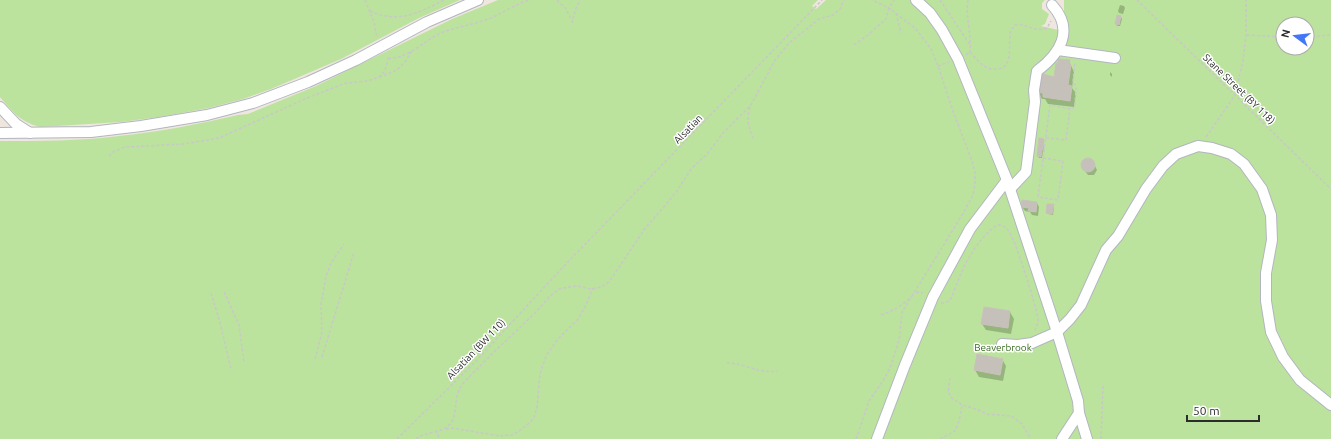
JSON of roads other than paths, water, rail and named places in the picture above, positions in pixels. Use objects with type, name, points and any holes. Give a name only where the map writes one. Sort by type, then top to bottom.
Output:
[{"type":"lane","points":[[0,133],[91,132],[141,126],[207,115],[253,103],[308,82],[356,60],[427,22],[478,0]]},
{"type":"lane","points":[[916,0],[930,13],[942,30],[958,59],[1008,184],[1057,332],[1078,401],[1087,439]]},
{"type":"lane","points":[[877,439],[933,297],[970,229],[1008,184],[1026,172],[1035,102],[1034,90],[1037,71],[1048,62],[1060,48],[1064,29],[1061,18],[1054,8]]},
{"type":"lane","points":[[1058,50],[1081,52],[1115,58]]},
{"type":"lane","points":[[0,107],[16,124],[31,133]]},
{"type":"lane","points":[[1002,344],[1018,345],[1032,343],[1057,332],[1081,305],[1106,250],[1118,236],[1146,188],[1163,166],[1176,154],[1198,146],[1212,148],[1231,154],[1244,164],[1262,189],[1271,215],[1272,240],[1266,273],[1266,301],[1271,332],[1283,357],[1300,380],[1331,406]]},
{"type":"lane","points":[[1062,439],[1080,413]]},
{"type":"lane","points":[[1072,439],[1073,423]]},
{"type":"park label","name":"Beaverbrook","points":[[1003,347]]}]
